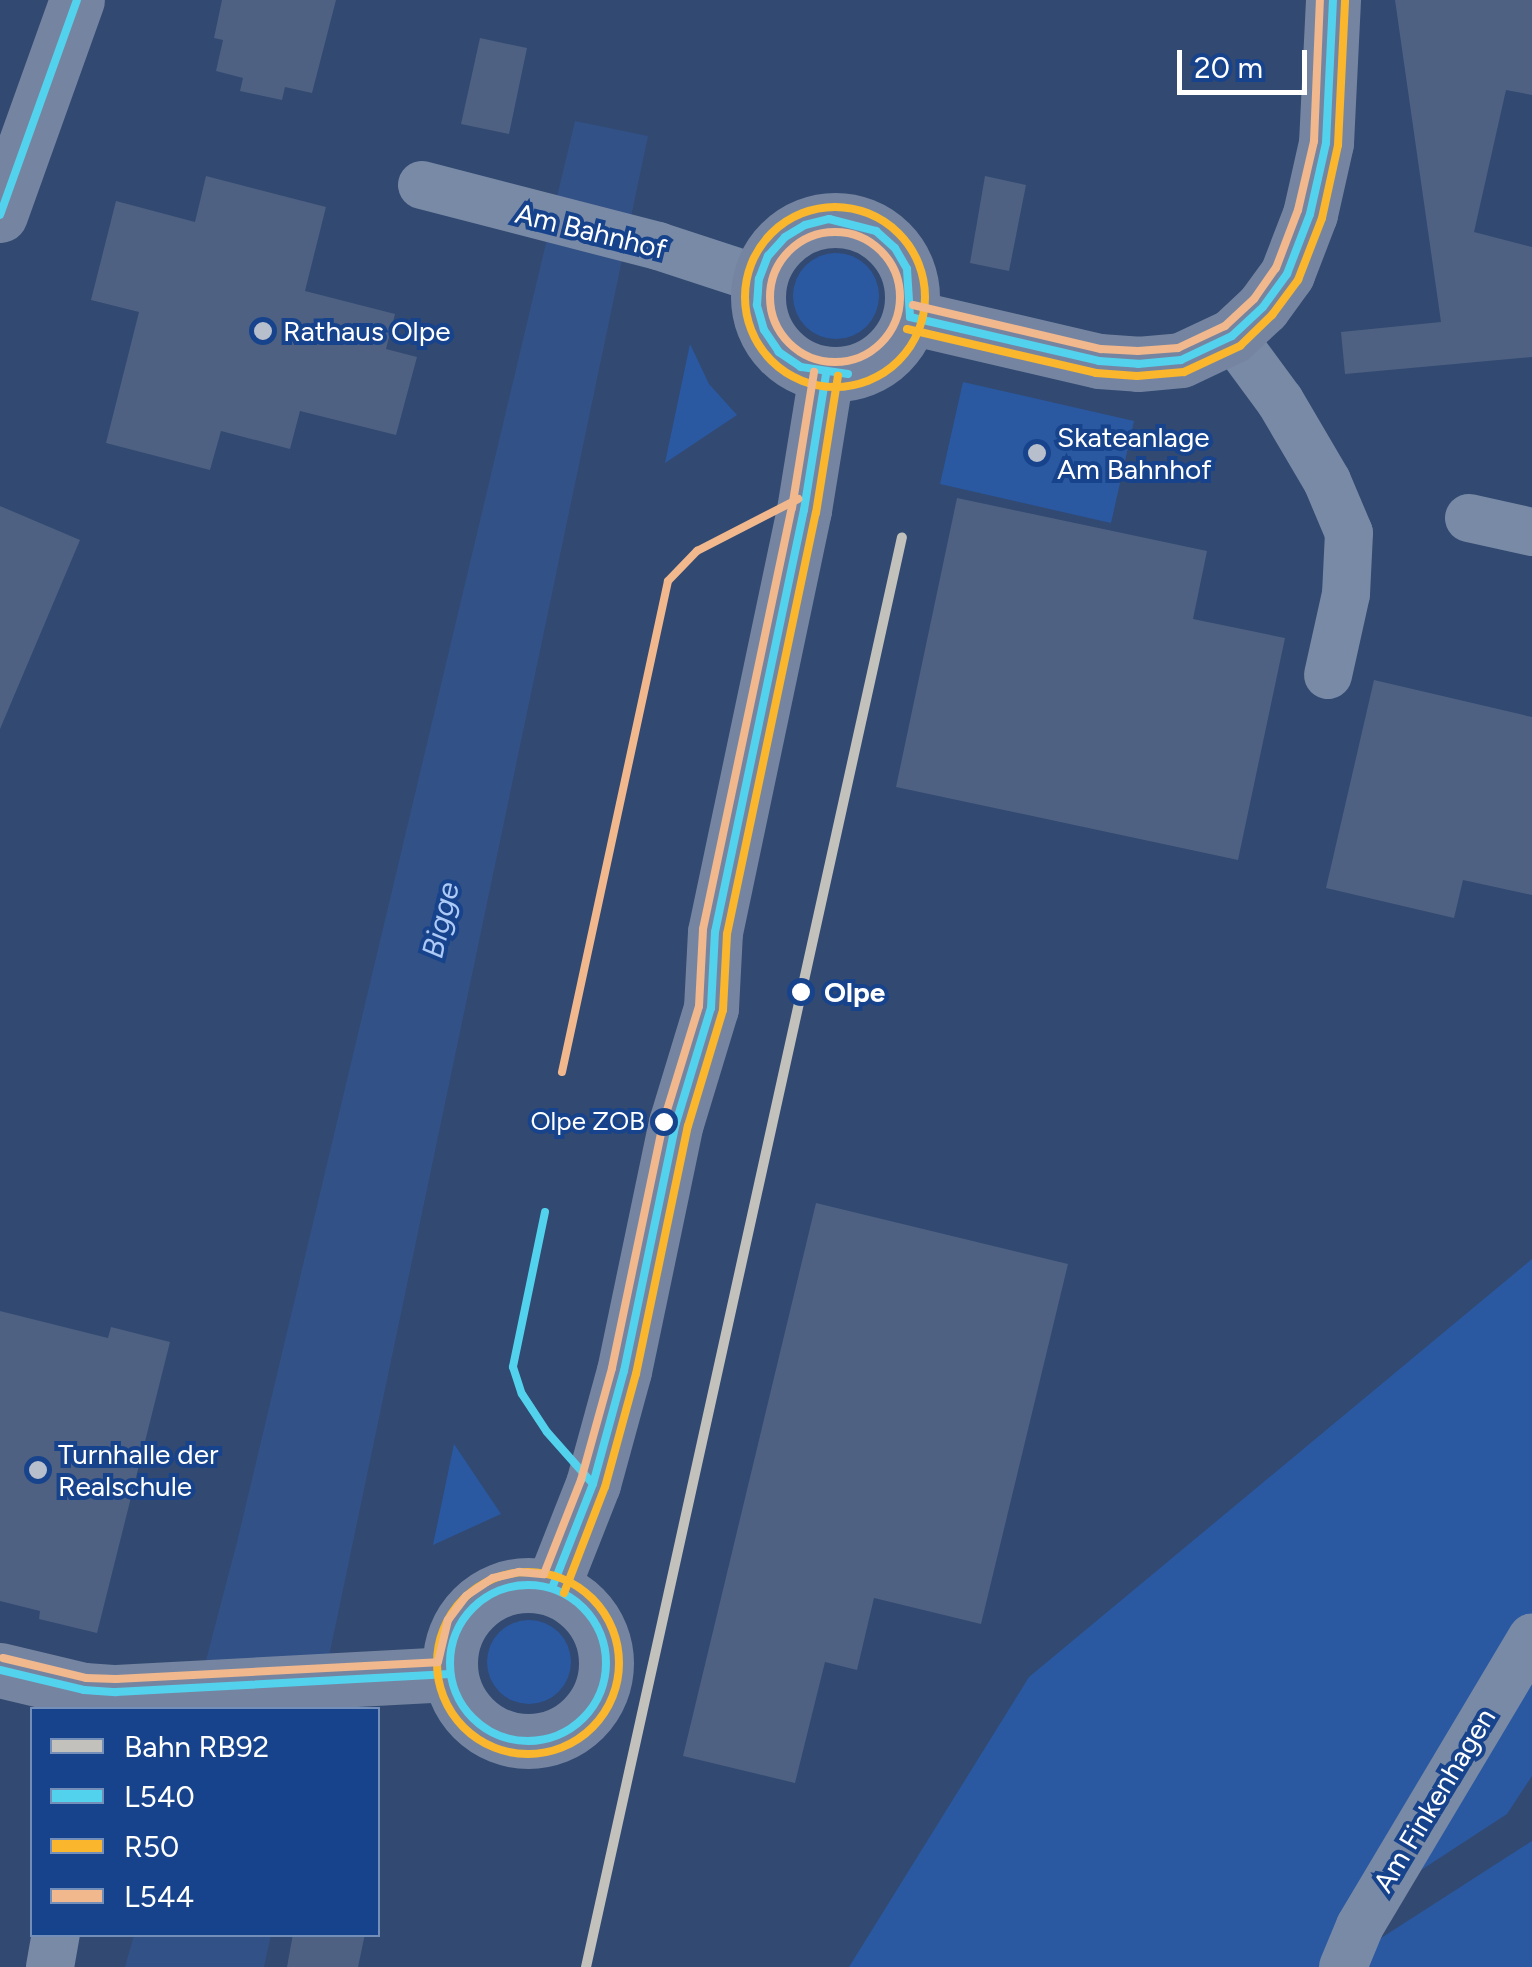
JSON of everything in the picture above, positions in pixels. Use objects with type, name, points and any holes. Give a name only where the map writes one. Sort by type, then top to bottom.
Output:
[{"type":"main road","points":[[0,215],[76,0]]},
{"type":"main road","points":[[910,317],[1099,360],[1138,364],[1181,360],[1232,336],[1263,307],[1287,274],[1310,214],[1326,143],[1333,0]]},
{"type":"main road","points":[[830,219],[854,222],[876,231],[901,258],[912,293],[910,317],[901,338],[878,361],[848,374],[826,374],[801,367],[780,352],[764,330],[757,305],[759,279],[768,256],[784,237],[805,225],[830,219]]},
{"type":"main road","points":[[552,1588],[593,1484],[624,1371],[676,1122],[711,1008],[715,932],[804,510],[826,374]]},
{"type":"main road","points":[[520,1584],[552,1588],[571,1596],[591,1614],[604,1638],[608,1666],[602,1692],[588,1715],[567,1732],[540,1741],[513,1740],[471,1717],[457,1697],[450,1674],[455,1636],[474,1604],[496,1590],[520,1584]]},
{"type":"main road","points":[[0,1670],[111,1698],[450,1674]]},
{"type":"street","name":"Am Bahnhof","points":[[422,185],[658,246],[759,279]]},
{"type":"street","points":[[1232,336],[1280,401],[1327,482],[1350,533],[1346,594],[1328,675]]},
{"type":"street","points":[[1469,518],[1532,532]]},
{"type":"street","name":"Am Finkenhagen","points":[[1343,1967],[1360,1926],[1532,1637]]},
{"type":"street","points":[[50,1967],[55,1937]]},
{"type":"shaded area","points":[[836,253],[866,266],[879,296],[866,326],[836,339],[806,326],[793,296],[806,266]]},
{"type":"shaded area","points":[[690,344],[709,384],[737,415],[665,463]]},
{"type":"shaded area","name":"Skateanlage Am Bahnhof","points":[[963,382],[1134,421],[1111,523],[940,484]]},
{"type":"shaded area","points":[[1532,1259],[1532,1776],[1507,1814],[1346,1919],[1325,1967],[849,1967],[1029,1677]]},
{"type":"shaded area","points":[[454,1444],[501,1514],[433,1545]]},
{"type":"shaded area","points":[[529,1620],[545,1623],[559,1632],[568,1646],[568,1678],[559,1692],[545,1701],[529,1704],[513,1701],[499,1692],[490,1678],[487,1662],[490,1646],[499,1632],[513,1623]]},
{"type":"shaded area","points":[[1532,1841],[1532,1967],[1367,1967],[1378,1940]]},
{"type":"water","name":"Bigge","points":[[575,121],[648,136],[318,1707],[194,1707],[238,1538]]},
{"type":"water","points":[[133,1937],[271,1937],[264,1967],[125,1967]]},
{"type":"building","points":[[222,0],[336,0],[312,93],[285,87],[282,100],[240,91],[243,78],[216,71],[223,40],[214,38]]},
{"type":"building","points":[[1395,0],[1532,0],[1532,95],[1506,90],[1474,232],[1532,247],[1532,357],[1345,374],[1341,332],[1441,322]]},
{"type":"building","points":[[480,38],[527,48],[509,134],[461,124]]},
{"type":"building","name":"Rathaus Olpe","points":[[206,176],[326,207],[305,291],[395,314],[386,349],[417,357],[396,435],[300,411],[290,449],[221,431],[210,470],[106,443],[139,312],[91,300],[116,201],[195,222]]},
{"type":"building","points":[[985,176],[1026,185],[1009,271],[970,263]]},
{"type":"building","points":[[957,498],[1207,551],[1193,619],[1285,638],[1238,860],[896,787]]},
{"type":"building","points":[[0,506],[80,540],[0,729]]},
{"type":"building","points":[[1374,680],[1532,717],[1532,895],[1463,880],[1454,918],[1326,888]]},
{"type":"building","points":[[816,1203],[1068,1264],[981,1624],[874,1598],[857,1670],[825,1662],[795,1783],[683,1756]]},
{"type":"building","points":[[0,1311],[108,1338],[111,1327],[170,1342],[97,1633],[39,1619],[40,1611],[0,1601]]},
{"type":"building","points":[[292,1937],[364,1937],[358,1967],[287,1967]]},
{"type":"rail line","name":"RB92","points":[[586,1967],[902,537]]},
{"type":"transit line","name":"L540","points":[[0,215],[77,0]]},
{"type":"transit line","name":"L544","points":[[913,305],[1101,349],[1178,348],[1225,326],[1254,299],[1276,268],[1298,210],[1314,141],[1320,0]]},
{"type":"transit line","name":"L540","points":[[910,317],[1099,361],[1138,364],[1181,360],[1232,336],[1263,307],[1287,274],[1310,214],[1326,143],[1333,0]]},
{"type":"transit line","name":"R50","points":[[907,329],[1096,373],[1137,376],[1184,372],[1240,346],[1272,315],[1298,280],[1322,218],[1338,145],[1345,1]]},
{"type":"transit line","name":"R50","points":[[835,207],[869,214],[898,234],[918,263],[925,297],[918,331],[898,360],[869,380],[835,387],[801,380],[772,360],[752,331],[745,297],[752,263],[772,234],[801,214],[835,207]]},
{"type":"transit line","name":"L540","points":[[848,374],[801,367],[779,352],[764,330],[757,305],[759,279],[768,256],[785,237],[805,225],[829,219],[876,231],[895,248],[907,269],[910,317]]},
{"type":"transit line","name":"L544","points":[[835,232],[860,237],[881,251],[895,272],[900,297],[895,322],[881,343],[860,357],[835,362],[810,357],[789,343],[775,322],[770,297],[775,272],[789,251],[810,237],[835,232]]},
{"type":"transit line","name":"L544","points":[[3,1658],[86,1678],[116,1679],[438,1662],[448,1620],[466,1596],[493,1578],[519,1572],[544,1574],[581,1480],[612,1368],[664,1120],[699,1006],[703,929],[792,508],[814,372]]},
{"type":"transit line","name":"L540","points":[[552,1588],[593,1484],[624,1371],[676,1123],[711,1008],[715,932],[804,510],[826,374]]},
{"type":"transit line","name":"R50","points":[[564,1593],[605,1487],[636,1374],[688,1126],[723,1010],[727,934],[816,513],[838,376]]},
{"type":"transit line","name":"L544","points":[[562,1072],[668,581],[697,551],[798,499]]},
{"type":"transit line","name":"L540","points":[[545,1212],[513,1367],[522,1394],[547,1432],[593,1484]]},
{"type":"transit line","name":"R50","points":[[528,1572],[563,1579],[592,1599],[612,1628],[619,1663],[612,1698],[592,1727],[563,1747],[528,1754],[493,1747],[464,1727],[444,1698],[437,1663],[444,1628],[464,1599],[493,1579],[528,1572]]},
{"type":"transit line","name":"L540","points":[[528,1585],[558,1591],[583,1608],[600,1633],[606,1663],[600,1693],[583,1718],[558,1735],[528,1741],[498,1735],[473,1718],[456,1693],[450,1663],[456,1633],[473,1608],[498,1591],[528,1585]]},
{"type":"transit line","name":"L540","points":[[0,1670],[84,1690],[116,1692],[450,1674]]},
{"type":"place","name":"Rathaus Olpe","points":[[263,331]]},
{"type":"place","name":"Skateanlage Am Bahnhof","points":[[1037,453]]},
{"type":"place","name":"Olpe","points":[[801,992]]},
{"type":"place","name":"Olpe ZOB","points":[[664,1122]]},
{"type":"place","name":"Turnhalle der Realschule","points":[[38,1470]]}]
